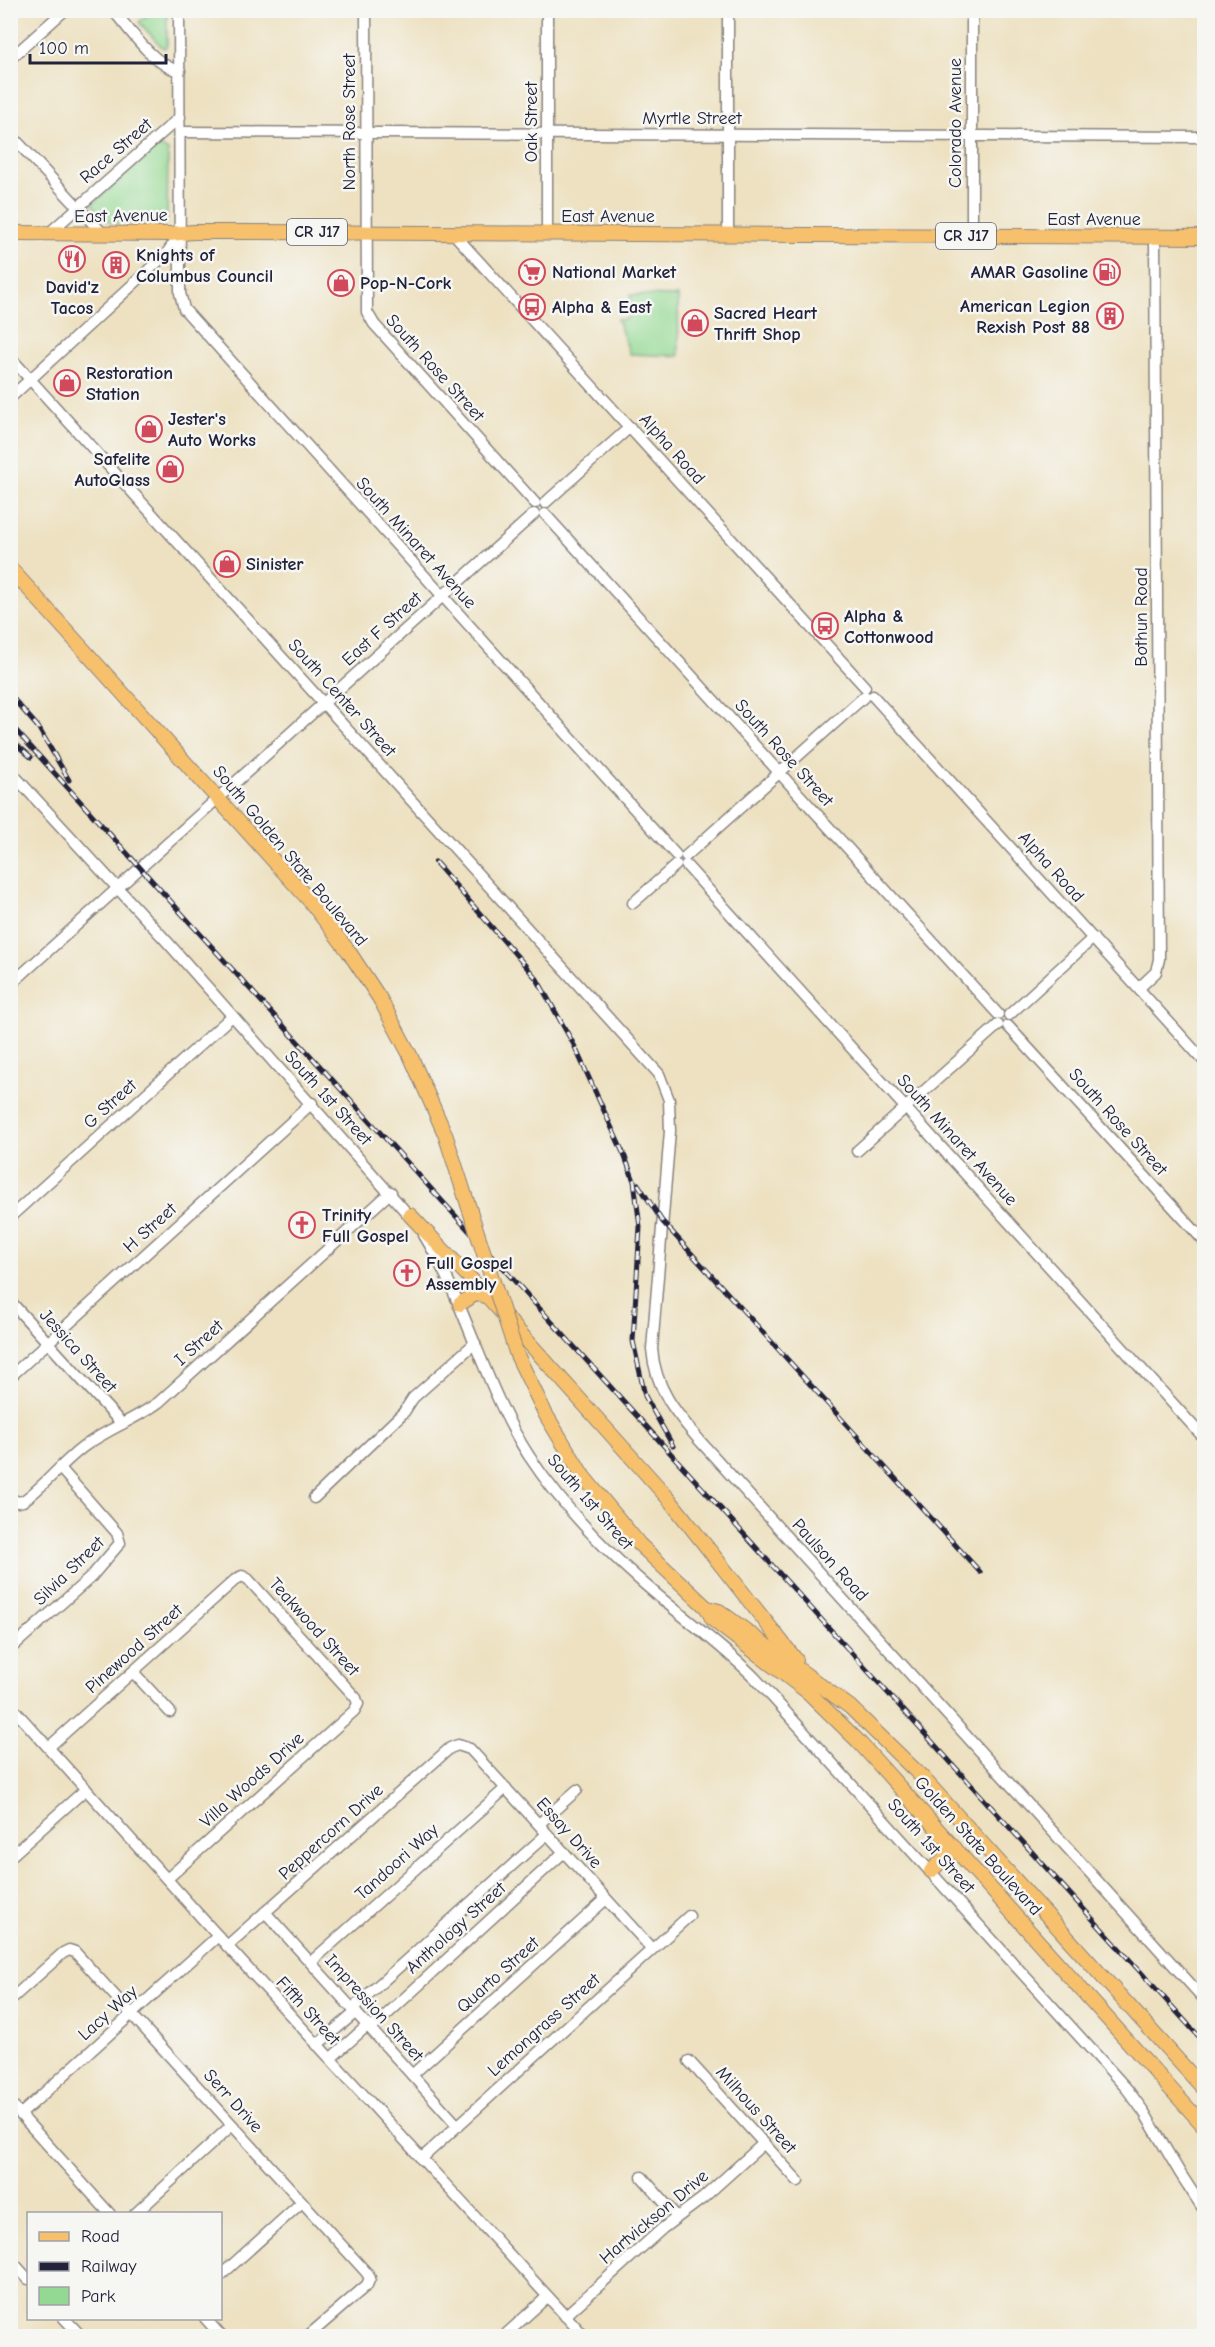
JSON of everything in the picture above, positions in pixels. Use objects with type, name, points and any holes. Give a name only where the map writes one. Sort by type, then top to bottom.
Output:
[{"type":"main road","name":"East Avenue","points":[[10,233],[1204,237]]},
{"type":"main road","name":"South Golden State Boulevard","points":[[10,568],[220,798],[322,915],[354,958],[380,999],[410,1055],[445,1134],[520,1362],[546,1415],[584,1476]]},
{"type":"main road","points":[[410,1215],[487,1296],[668,1498],[783,1646],[816,1681]]},
{"type":"main road","points":[[460,1305],[476,1294],[487,1296]]},
{"type":"main road","name":"Golden State Boulevard","points":[[584,1476],[639,1544],[707,1608],[713,1620],[766,1658],[825,1708],[955,1848],[1204,2126]]},
{"type":"main road","name":"Golden State Boulevard","points":[[707,1608],[719,1611],[816,1681],[863,1719],[907,1761],[1204,2089]]},
{"type":"main road","points":[[931,1871],[955,1848]]},
{"type":"street","points":[[10,59],[65,10]]},
{"type":"street","points":[[113,10],[158,61],[168,68],[180,71]]},
{"type":"street","name":"South Minaret Avenue","points":[[179,10],[180,298],[189,316],[1204,1438]]},
{"type":"street","name":"North Rose Street","points":[[365,233],[366,10]]},
{"type":"street","name":"Oak Street","points":[[547,10],[547,233]]},
{"type":"street","points":[[728,235],[729,10]]},
{"type":"street","name":"Colorado Avenue","points":[[972,10],[972,236]]},
{"type":"street","name":"Race Street","points":[[48,234],[180,117]]},
{"type":"street","name":"Myrtle Street","points":[[180,132],[1204,137]]},
{"type":"street","points":[[10,134],[103,234]]},
{"type":"street","points":[[10,398],[167,253],[176,243],[180,233]]},
{"type":"street","name":"South Rose Street","points":[[365,233],[365,305],[370,320],[1204,1241]]},
{"type":"street","name":"Alpha Road","points":[[454,234],[867,693],[1094,938],[1204,1061]]},
{"type":"street","name":"Bothun Road","points":[[1139,988],[1156,972],[1159,959],[1155,237]]},
{"type":"street","points":[[167,253],[173,252],[180,255]]},
{"type":"street","name":"South Center Street","points":[[10,357],[649,1060]]},
{"type":"street","name":"East F Street","points":[[10,985],[325,704],[630,427]]},
{"type":"street","points":[[633,903],[867,693]]},
{"type":"street","name":"South 1st Street","points":[[10,771],[312,1103],[410,1215],[443,1268],[510,1423],[537,1467],[566,1504],[641,1581],[740,1662],[931,1871],[1132,2096],[1179,2174],[1204,2210]]},
{"type":"street","points":[[857,1151],[1094,938]]},
{"type":"street","name":"G Street","points":[[10,1217],[232,1016]]},
{"type":"street","name":"Paulson Road","points":[[649,1060],[664,1082],[670,1110],[652,1341],[657,1377],[669,1404],[1204,1999]]},
{"type":"street","name":"H Street","points":[[10,1377],[312,1103]]},
{"type":"street","name":"I Street","points":[[14,1500],[26,1498],[88,1443],[139,1417],[159,1402],[391,1192]]},
{"type":"street","name":"Jessica Street","points":[[10,1301],[122,1424]]},
{"type":"street","points":[[314,1498],[404,1412],[412,1398],[474,1343]]},
{"type":"street","name":"Silvia Street","points":[[10,1649],[91,1577],[118,1547],[121,1539],[60,1468]]},
{"type":"street","name":"Pinewood Street","points":[[49,1747],[242,1576]]},
{"type":"street","name":"Teakwood Street","points":[[242,1576],[248,1579],[356,1698],[358,1704]]},
{"type":"street","points":[[133,1672],[170,1712]]},
{"type":"street","name":"Villa Woods Drive","points":[[167,1879],[354,1711],[358,1704]]},
{"type":"street","name":"Fifth Street","points":[[10,1705],[584,2337]]},
{"type":"street","name":"Essay Drive","points":[[458,1744],[470,1749],[652,1949]]},
{"type":"street","name":"Peppercorn Drive","points":[[227,1946],[450,1748],[458,1744]]},
{"type":"street","name":"Tandoori Way","points":[[311,1962],[506,1788]]},
{"type":"street","points":[[10,1857],[86,1789]]},
{"type":"street","points":[[539,1824],[577,1790]]},
{"type":"street","name":"Anthology Street","points":[[317,2045],[548,1834]]},
{"type":"street","name":"Anthology Street","points":[[330,2060],[564,1852]]},
{"type":"street","name":"Quarto Street","points":[[412,2075],[606,1899]]},
{"type":"street","name":"Impression Street","points":[[265,1912],[458,2126]]},
{"type":"street","name":"Lemongrass Street","points":[[421,2159],[689,1916]]},
{"type":"street","name":"Lacy Way","points":[[21,2114],[218,1936]]},
{"type":"street","name":"Serr Drive","points":[[10,2000],[63,1953],[69,1950],[75,1952],[366,2272],[370,2278],[367,2285],[308,2337]]},
{"type":"street","points":[[341,2025],[353,2038]]},
{"type":"street","name":"Milhous Street","points":[[689,2061],[798,2181]]},
{"type":"street","points":[[10,2103],[108,2212]]},
{"type":"street","points":[[137,2212],[232,2125]]},
{"type":"street","name":"Hartvickson Drive","points":[[565,2316],[677,2217],[704,2198],[764,2143]]},
{"type":"street","points":[[642,2177],[677,2217]]},
{"type":"street","points":[[222,2274],[302,2202]]},
{"type":"street","points":[[10,2259],[27,2278]]},
{"type":"street","points":[[504,2337],[548,2297]]},
{"type":"street","points":[[65,2320],[81,2337]]},
{"type":"street","points":[[206,2320],[221,2337]]},
{"type":"green space","points":[[152,11],[167,11],[167,45],[165,48],[139,22]]},
{"type":"green space","points":[[156,147],[162,147],[168,151],[167,222],[164,224],[113,223],[106,220],[92,204]]},
{"type":"green space","points":[[630,295],[678,296],[679,356],[630,354],[617,319],[624,320],[631,315]]},
{"type":"railway","points":[[10,695],[38,727],[69,780]]},
{"type":"railway","points":[[10,724],[1204,2042]]},
{"type":"railway","points":[[10,739],[31,757]]},
{"type":"railway","points":[[435,862],[537,979],[574,1045],[625,1157],[634,1181],[640,1227],[633,1341],[645,1396],[673,1446]]},
{"type":"railway","points":[[638,1184],[662,1221],[980,1572]]},
{"type":"place","name":"David'z Tacos","points":[[72,259]]},
{"type":"place","name":"Knights of Columbus Council","points":[[116,265]]},
{"type":"place","name":"National Market","points":[[532,272]]},
{"type":"place","name":"AMAR Gasoline","points":[[1107,272]]},
{"type":"place","name":"Pop-N-Cork","points":[[341,283]]},
{"type":"place","name":"Alpha & East","points":[[532,307]]},
{"type":"place","name":"American Legion Rexish Post 88","points":[[1110,316]]},
{"type":"place","name":"Sacred Heart Thrift Shop","points":[[695,323]]},
{"type":"place","name":"Restoration Station","points":[[67,383]]},
{"type":"place","name":"Jester's Auto Works","points":[[149,429]]},
{"type":"place","name":"Safelite AutoGlass","points":[[170,469]]},
{"type":"place","name":"Sinister","points":[[227,564]]},
{"type":"place","name":"Alpha & Cottonwood","points":[[825,626]]},
{"type":"place","name":"Trinity Full Gospel","points":[[302,1225]]},
{"type":"place","name":"Full Gospel Assembly","points":[[407,1273]]}]
